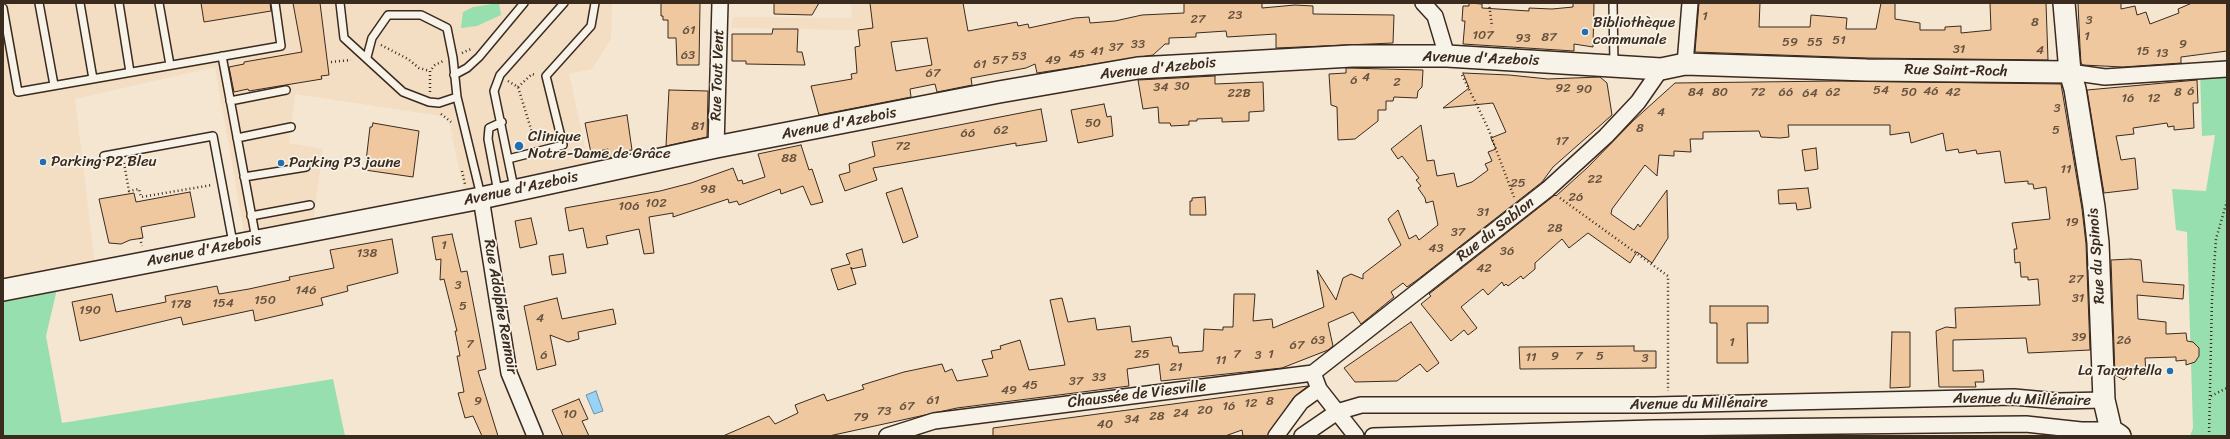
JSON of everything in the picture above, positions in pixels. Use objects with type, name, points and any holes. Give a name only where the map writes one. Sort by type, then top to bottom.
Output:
[{"type":"street","name":"Rue Tout Vent","points":[[716,147],[720,3]]},
{"type":"street","points":[[1423,3],[1436,16],[1450,57]]},
{"type":"street","points":[[1684,64],[1690,3]]},
{"type":"street","name":"Rue du Spinois","points":[[2064,3],[2070,72],[2094,207],[2098,243],[2104,400],[2115,433]]},
{"type":"street","name":"Avenue d'Azebois","points":[[3,290],[490,196],[716,147],[999,92],[1138,68],[1352,56],[1450,57],[1614,65],[1661,69],[1684,64]]},
{"type":"street","name":"Rue Saint-Roch","points":[[1684,64],[1866,70],[2070,72],[2105,76],[2227,69]]},
{"type":"street","name":"Rue du Sablon","points":[[1313,373],[1548,189],[1606,136],[1638,102],[1661,69]]},
{"type":"street","name":"Rue Adolphe Rennoir","points":[[490,196],[509,373],[535,436]]},
{"type":"street","points":[[1313,373],[1319,389],[1356,436]]},
{"type":"street","name":"Chaussée de Viesville","points":[[887,436],[934,421],[1313,373]]},
{"type":"street","points":[[1276,436],[1301,402],[1319,389]]},
{"type":"street","name":"Avenue du Millénaire","points":[[1302,436],[1338,412],[1361,405],[1661,405],[2014,397],[2058,401],[2104,400]]},
{"type":"street","points":[[1962,399],[1963,425]]},
{"type":"street","points":[[1653,432],[1661,405]]},
{"type":"street","name":"Avenue du Millénaire","points":[[1374,436],[2026,424],[2115,433]]},
{"type":"lane","points":[[39,3],[54,85]]},
{"type":"lane","points":[[80,3],[93,79]]},
{"type":"lane","points":[[119,3],[130,72]]},
{"type":"lane","points":[[159,3],[170,65]]},
{"type":"lane","points":[[3,8],[18,92],[281,46],[275,3]]},
{"type":"lane","points":[[340,3],[344,38],[356,50],[367,57],[403,92],[428,102],[439,103],[457,97]]},
{"type":"lane","points":[[454,75],[468,68],[479,57],[524,3]]},
{"type":"lane","points":[[490,196],[508,159],[502,122],[494,91],[500,75],[564,3]]},
{"type":"lane","points":[[508,159],[563,146],[546,76],[591,26],[594,3]]},
{"type":"lane","points":[[1613,3],[1614,65]]},
{"type":"lane","points":[[367,57],[371,42],[388,15],[421,15],[447,28],[457,97],[490,196]]},
{"type":"lane","points":[[222,56],[256,241]]},
{"type":"lane","points":[[230,101],[286,90]]},
{"type":"lane","points":[[490,196],[489,128],[502,122]]},
{"type":"lane","points":[[237,138],[291,126]]},
{"type":"lane","points":[[104,156],[213,136],[233,246]]},
{"type":"lane","points":[[244,177],[306,167]]},
{"type":"lane","points":[[251,216],[310,205]]},
{"type":"path","points":[[1489,3],[1492,27]]},
{"type":"path","points":[[371,42],[389,49],[419,68],[430,72]]},
{"type":"path","points":[[350,60],[356,50]]},
{"type":"path","points":[[1450,57],[1488,128],[1519,212]]},
{"type":"path","points":[[331,62],[350,60],[356,64]]},
{"type":"path","points":[[518,87],[532,74],[546,76]]},
{"type":"path","points":[[438,113],[444,114],[452,122],[453,129]]},
{"type":"path","points":[[122,152],[129,191],[139,189],[141,197],[195,187],[222,185]]},
{"type":"path","points":[[460,164],[490,196]]},
{"type":"path","points":[[1548,189],[1668,276],[1661,405]]},
{"type":"path","points":[[2209,436],[2212,298],[2216,239],[2227,200]]},
{"type":"path","points":[[2211,396],[2227,388]]},
{"type":"shaded area","name":"Clinique Notre-Dame de Grâce","points":[[3,3],[612,3],[611,39],[592,69],[569,74],[591,175],[466,201],[448,117],[295,94],[289,143],[323,149],[312,231],[246,243],[215,67],[75,99],[96,272],[3,286]]},
{"type":"shaded area","points":[[851,3],[962,3],[968,33],[860,47],[858,30],[731,28],[733,17],[852,18]]},
{"type":"shaded area","points":[[2096,430],[2096,436],[1892,436]]},
{"type":"green space","points":[[499,3],[501,15],[477,26],[461,28],[463,12],[473,7]]},
{"type":"green space","points":[[2227,69],[2227,436],[2190,436],[2193,428],[2187,232],[2176,230],[2172,189],[2206,191],[2215,135],[2202,136],[2200,72]]},
{"type":"green space","points":[[58,285],[46,336],[62,423],[333,379],[345,436],[3,436],[3,290]]},
{"type":"water","points":[[596,391],[603,411],[594,414],[586,395]]},
{"type":"building","points":[[201,3],[270,3],[271,11],[204,22]]},
{"type":"building","points":[[293,3],[320,3],[329,75],[321,76],[322,79],[249,91],[248,89],[234,92],[229,67],[244,64],[244,62],[302,52]]},
{"type":"building","points":[[661,3],[700,3],[699,65],[677,65],[676,38],[668,38],[668,20],[663,20],[663,16],[661,16]]},
{"type":"building","points":[[774,3],[819,3],[812,15],[774,14]]},
{"type":"building","points":[[870,3],[963,3],[968,31],[1017,22],[1018,26],[1028,24],[1029,28],[1075,18],[1089,17],[1090,23],[1115,21],[1142,15],[1184,13],[1184,3],[1262,3],[1262,8],[1295,5],[1313,6],[1313,14],[1394,15],[1393,43],[1276,48],[1276,34],[1227,37],[1226,31],[1196,33],[1196,37],[1169,38],[1169,44],[1165,44],[1153,55],[1037,73],[1035,64],[1026,68],[971,78],[972,85],[937,92],[935,84],[910,89],[911,97],[819,115],[811,86],[852,79],[851,74],[857,73],[855,47],[860,46],[858,30],[873,28]],"holes":[[[927,38],[932,65],[896,71],[891,42]]]},
{"type":"building","points":[[1469,3],[1482,4],[1482,8],[1529,11],[1529,8],[1552,9],[1573,7],[1573,3],[1594,3],[1593,47],[1574,44],[1574,51],[1463,44],[1465,21],[1462,21],[1463,6],[1469,6]]},
{"type":"building","points":[[1699,3],[1760,3],[1759,27],[1810,27],[1811,15],[1847,18],[1846,29],[1876,29],[1881,3],[1895,3],[1895,19],[1920,23],[1920,30],[1945,30],[1945,27],[1961,26],[1961,33],[1991,30],[1990,3],[2046,3],[2048,60],[1867,58],[1695,52]]},
{"type":"building","points":[[2078,3],[2121,3],[2121,9],[2135,6],[2137,15],[2146,12],[2150,24],[2179,13],[2178,9],[2192,3],[2227,3],[2227,51],[2181,57],[2181,63],[2123,67],[2083,65],[2081,63]]},
{"type":"building","points":[[773,29],[798,29],[797,52],[802,52],[805,65],[746,64],[746,61],[732,61],[732,34],[772,34]]},
{"type":"building","points":[[1346,68],[1423,70],[1422,87],[1418,91],[1417,98],[1394,97],[1393,101],[1386,101],[1386,110],[1378,110],[1378,121],[1355,139],[1338,140],[1337,107],[1331,105],[1329,74],[1346,73]]},
{"type":"building","points":[[1463,73],[1509,75],[1548,79],[1600,77],[1607,83],[1612,115],[1553,167],[1542,182],[1417,280],[1407,287],[1403,283],[1391,292],[1394,297],[1361,324],[1353,312],[1328,323],[1333,346],[1328,350],[1282,368],[1161,381],[1159,364],[1127,369],[1129,386],[957,408],[829,436],[723,436],[769,416],[775,424],[798,413],[795,405],[824,394],[827,401],[864,389],[862,385],[904,372],[942,364],[945,372],[952,369],[957,381],[988,376],[982,360],[993,358],[991,351],[1001,349],[1000,346],[1020,340],[1029,370],[1065,365],[1050,300],[1062,298],[1068,322],[1095,318],[1097,330],[1130,326],[1132,342],[1171,337],[1173,346],[1178,346],[1179,353],[1203,351],[1204,329],[1223,330],[1223,327],[1233,327],[1234,294],[1255,294],[1253,321],[1272,319],[1273,328],[1324,307],[1317,270],[1336,300],[1343,278],[1351,274],[1363,279],[1363,274],[1401,245],[1388,219],[1398,210],[1409,239],[1416,235],[1419,240],[1438,225],[1433,201],[1426,203],[1425,198],[1418,188],[1421,186],[1416,180],[1419,178],[1402,156],[1398,159],[1391,149],[1421,125],[1427,161],[1434,160],[1437,176],[1454,173],[1457,187],[1472,182],[1488,170],[1485,164],[1492,161],[1488,152],[1496,149],[1491,138],[1506,132],[1493,103],[1443,108],[1469,88]]},
{"type":"building","points":[[1215,76],[1215,84],[1263,82],[1264,111],[1249,112],[1249,121],[1222,122],[1222,118],[1197,119],[1197,121],[1189,121],[1189,125],[1171,126],[1170,123],[1159,123],[1158,107],[1143,109],[1138,80]]},
{"type":"building","points":[[2197,80],[2198,103],[2193,103],[2194,128],[2174,130],[2174,126],[2168,127],[2167,123],[2133,128],[2134,134],[2116,136],[2121,160],[2135,158],[2138,189],[2104,193],[2087,90]]},
{"type":"building","points":[[1839,81],[2061,84],[2082,209],[2086,244],[2090,350],[2028,353],[2026,338],[1953,340],[1953,371],[1983,370],[1984,382],[1975,382],[1976,387],[1939,387],[1936,331],[1946,327],[1956,328],[1955,308],[2040,305],[2038,279],[2028,280],[2028,277],[2021,277],[2020,262],[2015,263],[2014,249],[2017,249],[2012,223],[2050,219],[2046,187],[2034,189],[2033,184],[2028,184],[2028,181],[2005,183],[2000,151],[1977,154],[1976,150],[1959,153],[1958,149],[1946,151],[1943,133],[1911,143],[1909,132],[1890,135],[1890,125],[1788,125],[1789,137],[1780,138],[1761,137],[1759,131],[1703,132],[1703,139],[1690,139],[1691,152],[1674,151],[1674,156],[1659,155],[1657,176],[1645,165],[1612,209],[1611,214],[1634,230],[1638,224],[1640,227],[1667,190],[1668,238],[1652,263],[1637,252],[1630,263],[1588,233],[1569,248],[1562,239],[1535,263],[1535,269],[1523,279],[1521,276],[1508,286],[1506,284],[1504,286],[1502,282],[1488,295],[1483,289],[1461,307],[1477,328],[1468,335],[1464,330],[1451,341],[1421,304],[1431,296],[1429,294],[1555,195],[1556,196],[1587,168],[1634,120],[1675,83]]},
{"type":"building","points":[[669,90],[708,91],[707,137],[666,146]]},
{"type":"building","points":[[1104,104],[1107,117],[1111,116],[1113,136],[1078,143],[1071,110]]},
{"type":"building","points":[[1041,109],[1047,141],[1016,146],[1016,143],[873,168],[877,180],[845,191],[839,175],[850,172],[849,164],[875,156],[872,142]]},
{"type":"building","points":[[627,115],[632,150],[625,151],[626,154],[610,158],[608,149],[591,153],[585,123]]},
{"type":"building","points":[[373,123],[419,131],[413,177],[365,170],[370,127],[372,127]]},
{"type":"building","points":[[801,145],[809,170],[812,169],[823,202],[811,205],[803,186],[781,194],[780,189],[739,205],[737,201],[729,203],[728,199],[673,217],[673,213],[649,217],[654,253],[644,254],[639,229],[606,236],[608,244],[587,248],[583,228],[569,231],[565,208],[660,191],[691,183],[733,168],[738,181],[742,180],[743,184],[765,177],[758,154]]},
{"type":"building","points":[[1816,148],[1818,169],[1805,171],[1802,150]]},
{"type":"building","points":[[902,188],[918,237],[903,243],[886,193]]},
{"type":"building","points":[[1808,188],[1811,208],[1797,210],[1796,203],[1779,204],[1778,190]]},
{"type":"building","points":[[190,192],[195,217],[141,227],[143,238],[130,240],[121,244],[109,243],[99,199],[134,193],[136,202]]},
{"type":"building","points":[[1205,197],[1206,215],[1190,215],[1190,201],[1192,201],[1192,198]]},
{"type":"building","points":[[531,218],[537,244],[520,248],[515,221]]},
{"type":"building","points":[[452,234],[461,272],[467,271],[486,369],[478,371],[498,436],[482,436],[473,416],[465,418],[458,393],[464,392],[457,356],[460,356],[455,331],[457,331],[444,279],[440,280],[441,259],[436,260],[432,237]]},
{"type":"building","points":[[392,239],[398,273],[347,286],[348,291],[321,298],[323,305],[255,321],[253,310],[183,325],[181,317],[80,341],[72,302],[112,294],[116,312],[166,302],[165,296],[217,286],[219,294],[249,289],[290,280],[289,277],[334,268],[330,250]]},
{"type":"building","points":[[862,249],[866,266],[852,269],[856,284],[838,290],[831,269],[850,264],[846,254]]},
{"type":"building","points":[[563,254],[566,273],[552,275],[549,256]]},
{"type":"building","points":[[2111,260],[2141,260],[2143,282],[2184,285],[2183,299],[2137,295],[2138,319],[2166,322],[2166,334],[2186,333],[2187,341],[2193,342],[2199,348],[2199,356],[2195,362],[2186,365],[2186,360],[2176,361],[2176,357],[2145,358],[2146,374],[2128,375],[2124,380],[2115,375]]},
{"type":"building","points":[[557,298],[562,319],[613,309],[616,324],[578,332],[579,339],[568,342],[550,335],[556,365],[537,370],[524,306]]},
{"type":"building","points":[[1710,306],[1768,306],[1768,323],[1747,323],[1748,363],[1717,363],[1717,323],[1710,323]]},
{"type":"building","points":[[1411,322],[1439,363],[1427,372],[1420,364],[1397,381],[1355,382],[1344,368]]},
{"type":"building","points":[[1892,332],[1910,332],[1910,387],[1890,388]]},
{"type":"building","points":[[1634,346],[1634,351],[1656,351],[1656,368],[1520,369],[1519,347]]},
{"type":"building","points":[[1308,386],[1294,397],[1267,436],[1243,436],[1242,430],[1225,436],[993,436],[993,428]]},
{"type":"building","points":[[579,399],[588,419],[582,421],[589,436],[563,436],[552,410]]},
{"type":"place","name":"Bibliothèque communale","points":[[1585,32]]},
{"type":"place","name":"Clinique Notre-Dame de Grâce","points":[[519,146]]},
{"type":"place","name":"Parking P2 Bleu","points":[[43,162]]},
{"type":"place","name":"Parking P3 jaune","points":[[281,163]]},
{"type":"place","name":"La Tarantella","points":[[2170,371]]}]
